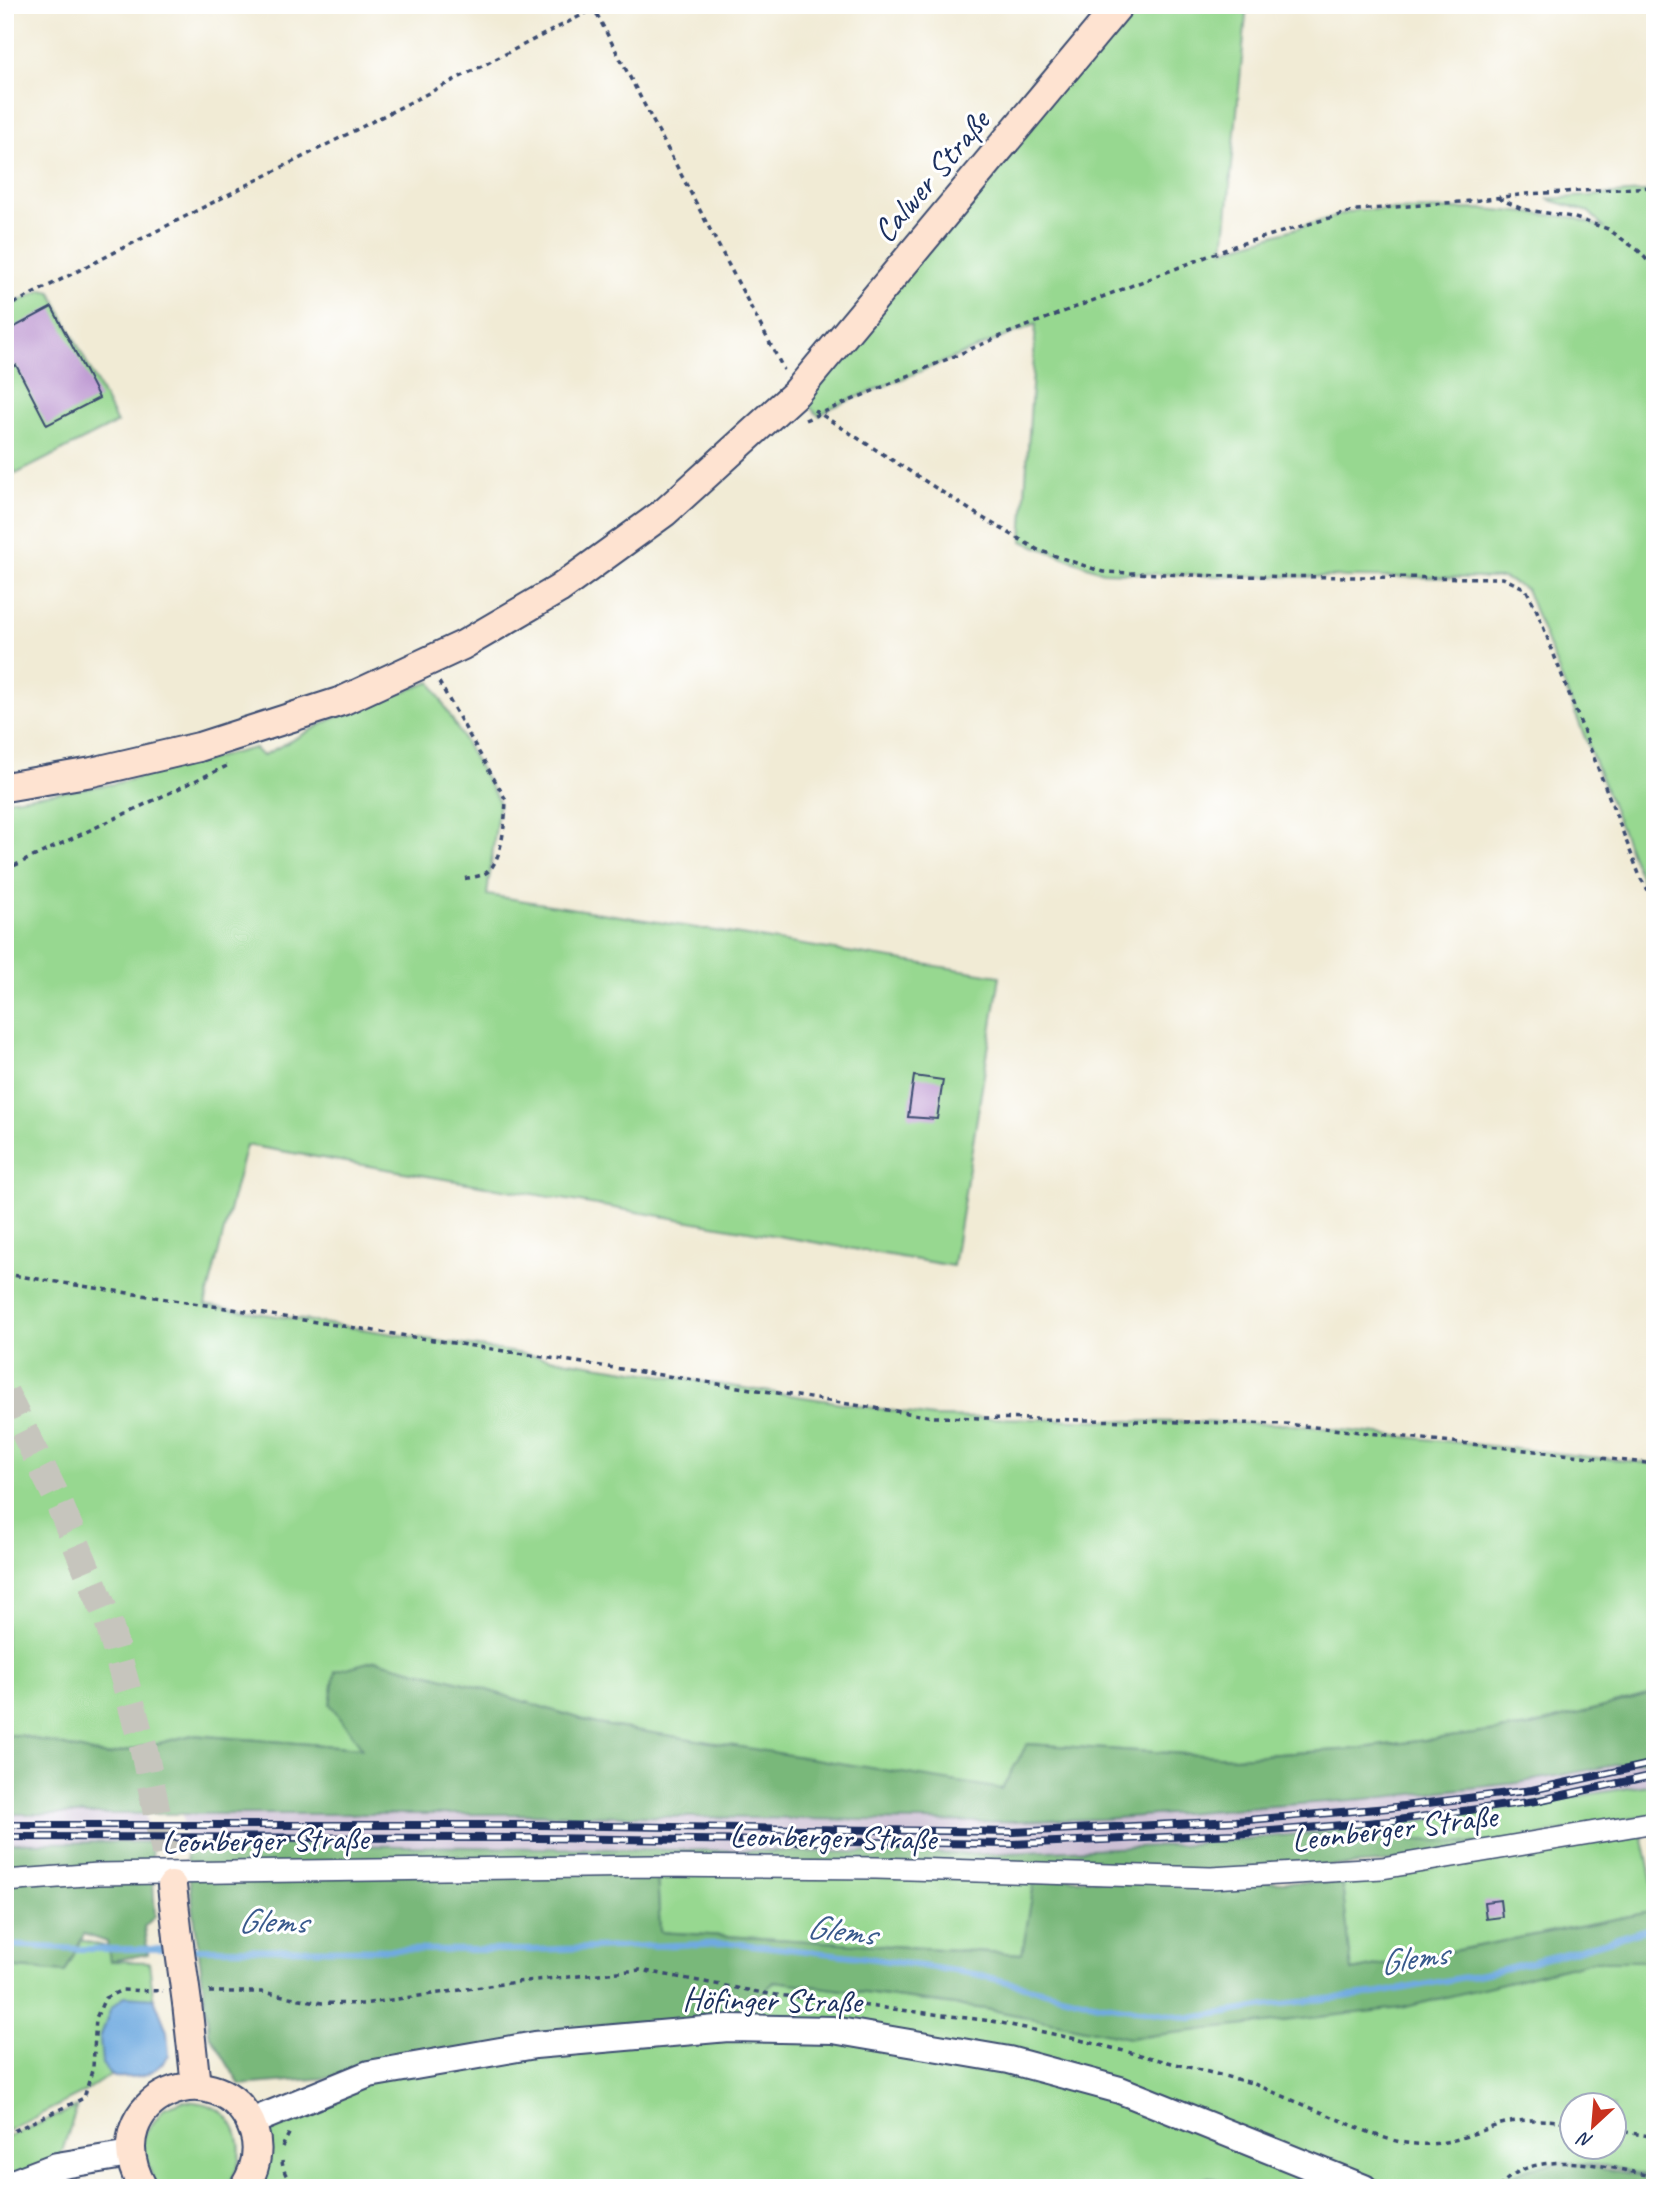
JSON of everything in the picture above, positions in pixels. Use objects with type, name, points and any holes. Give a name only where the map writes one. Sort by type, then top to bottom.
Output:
[{"type":"main road","name":"Calwer Straße","points":[[5,787],[92,772],[199,747],[342,701],[463,645],[559,589],[665,512],[796,393],[1119,5]]},
{"type":"main road","points":[[172,1886],[196,2086]]},
{"type":"main road","points":[[144,2188],[135,2173],[130,2154],[132,2133],[141,2114],[156,2098],[175,2089],[196,2086],[228,2097],[241,2108],[251,2122],[257,2155],[253,2172],[245,2187]]},
{"type":"street","name":"Leonberger Straße","points":[[5,1881],[112,1873],[651,1866],[876,1868],[1212,1878],[1382,1868],[1655,1822]]},
{"type":"street","name":"Höfinger Straße","points":[[251,2122],[369,2074],[535,2045],[728,2028],[833,2029],[1009,2060],[1120,2090],[1364,2188]]},
{"type":"street","points":[[5,2186],[57,2166],[130,2154]]},
{"type":"path","points":[[5,308],[594,7],[796,393]]},
{"type":"path","points":[[1655,187],[1526,194],[1357,210],[1237,245],[1006,334],[833,407],[820,416],[1038,550],[1104,572],[1222,576],[1503,578],[1526,589],[1537,611],[1641,879],[1655,901]]},
{"type":"path","points":[[1496,198],[1522,209],[1573,217],[1608,229],[1639,251],[1655,268]]},
{"type":"path","points":[[427,663],[506,800],[503,831],[495,864],[486,874],[461,879]]},
{"type":"path","points":[[5,870],[233,764]]},
{"type":"path","points":[[5,1274],[933,1417],[1286,1424],[1655,1464]]},
{"type":"path","points":[[297,2188],[292,2185],[283,2170],[280,2150],[307,2099]]},
{"type":"path","points":[[1628,2132],[1655,2137]]},
{"type":"path","points":[[1499,2188],[1508,2176],[1535,2165],[1565,2162],[1607,2166],[1655,2177]]},
{"type":"shaded area","points":[[1655,1758],[1655,1784],[1413,1822],[1180,1845],[983,1854],[185,1843],[182,1814],[512,1814],[981,1822],[1102,1819],[1365,1799],[1517,1783]]},
{"type":"shaded area","points":[[5,1814],[145,1814],[151,1842],[5,1843]]},
{"type":"green space","points":[[1119,5],[1247,5],[1224,250],[1357,210],[1484,209],[1572,217],[1605,228],[1589,212],[1547,199],[1655,191],[1655,901],[1641,879],[1526,589],[1503,578],[1222,576],[1103,572],[1022,541],[1036,324],[833,407],[819,416],[796,393]]},
{"type":"green space","points":[[42,290],[51,292],[117,423],[16,474],[5,453],[5,308]]},
{"type":"green space","points":[[431,682],[499,802],[487,895],[1000,976],[953,1266],[246,1145],[205,1305],[933,1417],[1286,1424],[1655,1464],[1655,1693],[1529,1727],[1354,1749],[1234,1757],[1028,1744],[1002,1790],[597,1724],[464,1683],[363,1748],[192,1735],[106,1756],[19,1735],[5,1735],[5,800],[113,784],[254,748],[262,756],[347,711]]},
{"type":"green space","points":[[376,1660],[464,1683],[597,1724],[1002,1789],[1027,1744],[1234,1757],[1354,1749],[1529,1727],[1655,1693],[1655,1758],[1517,1783],[1365,1799],[1102,1819],[981,1822],[512,1814],[5,1814],[5,1735],[19,1735],[106,1756],[192,1735],[362,1748],[330,1704],[335,1671]]},
{"type":"green space","points":[[1655,1784],[1655,1814],[1495,1844],[1299,1834],[1413,1822]]},
{"type":"green space","points":[[1641,1829],[1655,1896],[1655,1911],[1351,1971],[1342,1883]]},
{"type":"green space","points":[[1299,1834],[1495,1844],[1383,1863],[1212,1873],[657,1872],[660,1932],[1022,1954],[1035,1878],[1342,1883],[1352,1971],[1655,1911],[1655,1961],[1593,1961],[1402,2008],[1129,2038],[992,2010],[775,1981],[728,2028],[366,2075],[240,2085],[209,2033],[185,1843],[983,1854],[1180,1845]]},
{"type":"green space","points":[[151,1842],[155,1916],[144,1927],[148,1954],[110,1961],[107,1942],[84,1934],[65,1972],[5,1967],[5,1843]]},
{"type":"green space","points":[[657,1871],[1035,1878],[1023,1954],[660,1932]]},
{"type":"green space","points":[[81,1940],[115,1949],[111,1961],[149,1962],[159,2043],[81,2094],[5,2132],[5,1967],[65,1972]]},
{"type":"green space","points":[[1593,1961],[1655,1961],[1655,2177],[1607,2166],[1565,2162],[1508,2176],[1499,2188],[1241,2188],[1209,2177],[1180,2188],[247,2188],[251,2122],[369,2074],[727,2028],[775,1981],[992,2010],[1129,2038]]},
{"type":"green space","points":[[183,2101],[216,2108],[234,2127],[240,2148],[239,2159],[231,2180],[224,2188],[156,2188],[140,2141],[164,2108]]},
{"type":"green space","points":[[77,2107],[57,2166],[5,2186],[5,2138]]},
{"type":"green space","points":[[1565,2162],[1655,2178],[1655,2188],[1499,2188],[1513,2175],[1537,2166]]},
{"type":"green space","points":[[1209,2177],[1241,2188],[1180,2188]]},
{"type":"water","points":[[125,1996],[154,1998],[167,2031],[169,2055],[157,2068],[145,2075],[114,2077],[102,2064],[100,2038],[111,2008]]},
{"type":"building","points":[[52,307],[99,398],[47,425],[16,365],[5,371],[5,332]]},
{"type":"building","points":[[914,1076],[943,1080],[937,1119],[908,1117]]},
{"type":"building","points":[[1500,1900],[1502,1917],[1486,1919],[1484,1902]]},
{"type":"waterway","name":"Glems","points":[[186,1949],[532,1950],[733,1943],[861,1957],[975,1974],[1098,2004],[1191,2018],[1379,1993],[1487,1973],[1655,1927]]},
{"type":"waterway","name":"Glems","points":[[5,1945],[81,1949],[172,1949]]},
{"type":"tunnel","points":[[5,1393],[55,1494],[107,1617],[143,1746],[172,1886]]},
{"type":"railway","points":[[5,1825],[539,1825],[1013,1832],[1236,1821],[1388,1808],[1532,1790],[1655,1763]]},
{"type":"railway","points":[[5,1837],[538,1838],[1012,1844],[1234,1834],[1390,1821],[1536,1801],[1655,1775]]}]
